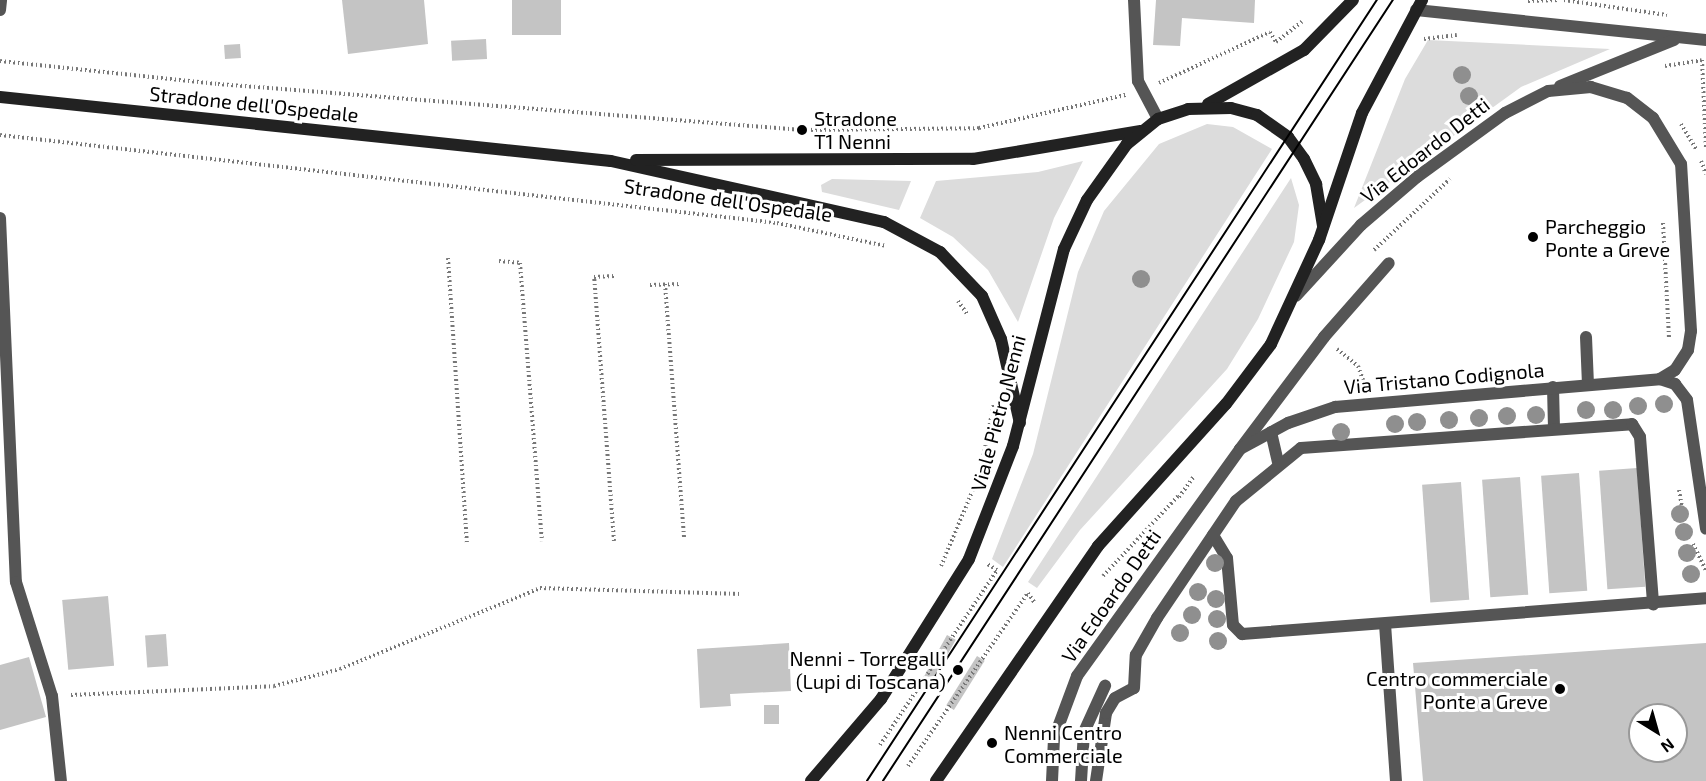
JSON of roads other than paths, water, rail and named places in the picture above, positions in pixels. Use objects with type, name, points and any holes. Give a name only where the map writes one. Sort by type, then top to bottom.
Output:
[{"type":"main road","name":"Viale Pietro Nenni","points":[[811,781],[882,699],[941,610],[988,517],[1020,423],[1064,249],[1102,174],[1141,131],[1158,119],[1204,106],[1304,50],[1353,0]]},
{"type":"main road","points":[[936,781],[1062,593],[1241,386],[1296,296],[1362,114],[1419,5]]},
{"type":"main road","name":"Stradone dell'Ospedale","points":[[0,97],[610,160],[973,159],[1141,131]]},
{"type":"main road","name":"Viale Pietro Nenni","points":[[1204,106],[1257,115],[1288,137],[1311,172],[1323,225]]},
{"type":"main road","name":"Stradone dell'Ospedale","points":[[610,160],[867,217],[931,247],[963,273],[989,308],[1020,423]]},
{"type":"street","points":[[0,10],[1,0]]},
{"type":"street","points":[[1134,0],[1142,90],[1158,119]]},
{"type":"street","points":[[1419,5],[1677,39],[1706,40]]},
{"type":"street","points":[[1548,91],[1677,39]]},
{"type":"street","name":"Via Edoardo Detti","points":[[1296,296],[1361,225],[1417,177],[1505,113],[1548,91],[1591,87],[1627,98],[1653,118],[1681,164],[1690,337],[1681,364],[1660,379]]},
{"type":"street","points":[[0,218],[16,582],[52,696],[61,781]]},
{"type":"street","name":"Via Edoardo Detti","points":[[1052,781],[1058,722],[1077,676],[1240,449],[1324,338],[1389,263]]},
{"type":"street","points":[[1586,337],[1588,384]]},
{"type":"street","points":[[1660,379],[1676,384],[1687,400],[1706,529]]},
{"type":"street","name":"Via Tristano Codignola","points":[[1240,449],[1309,414],[1348,405],[1660,379]]},
{"type":"street","points":[[1553,387],[1554,429]]},
{"type":"street","points":[[1096,781],[1101,726],[1110,704],[1134,688],[1136,655],[1213,535],[1241,496],[1278,463],[1300,448],[1626,424],[1638,430],[1653,604]]},
{"type":"street","points":[[1271,432],[1278,463]]},
{"type":"street","points":[[1213,535],[1227,558],[1238,633],[1653,604],[1706,598]]},
{"type":"street","points":[[1385,624],[1396,781]]},
{"type":"street","points":[[1081,781],[1084,732],[1106,686]]},
{"type":"tram line","points":[[867,781],[1377,0]]},
{"type":"tram line","points":[[883,781],[1393,0]]},
{"type":"place","name":"Stradone T1 Nenni","points":[[802,130]]},
{"type":"place","name":"Parcheggio Ponte a Greve","points":[[1533,237]]},
{"type":"place","name":"Nenni - Torregalli (Lupi di Toscana)","points":[[958,670]]},
{"type":"place","name":"Centro commerciale Ponte a Greve","points":[[1560,689]]},
{"type":"place","name":"Nenni Centro Commerciale","points":[[992,743]]}]
